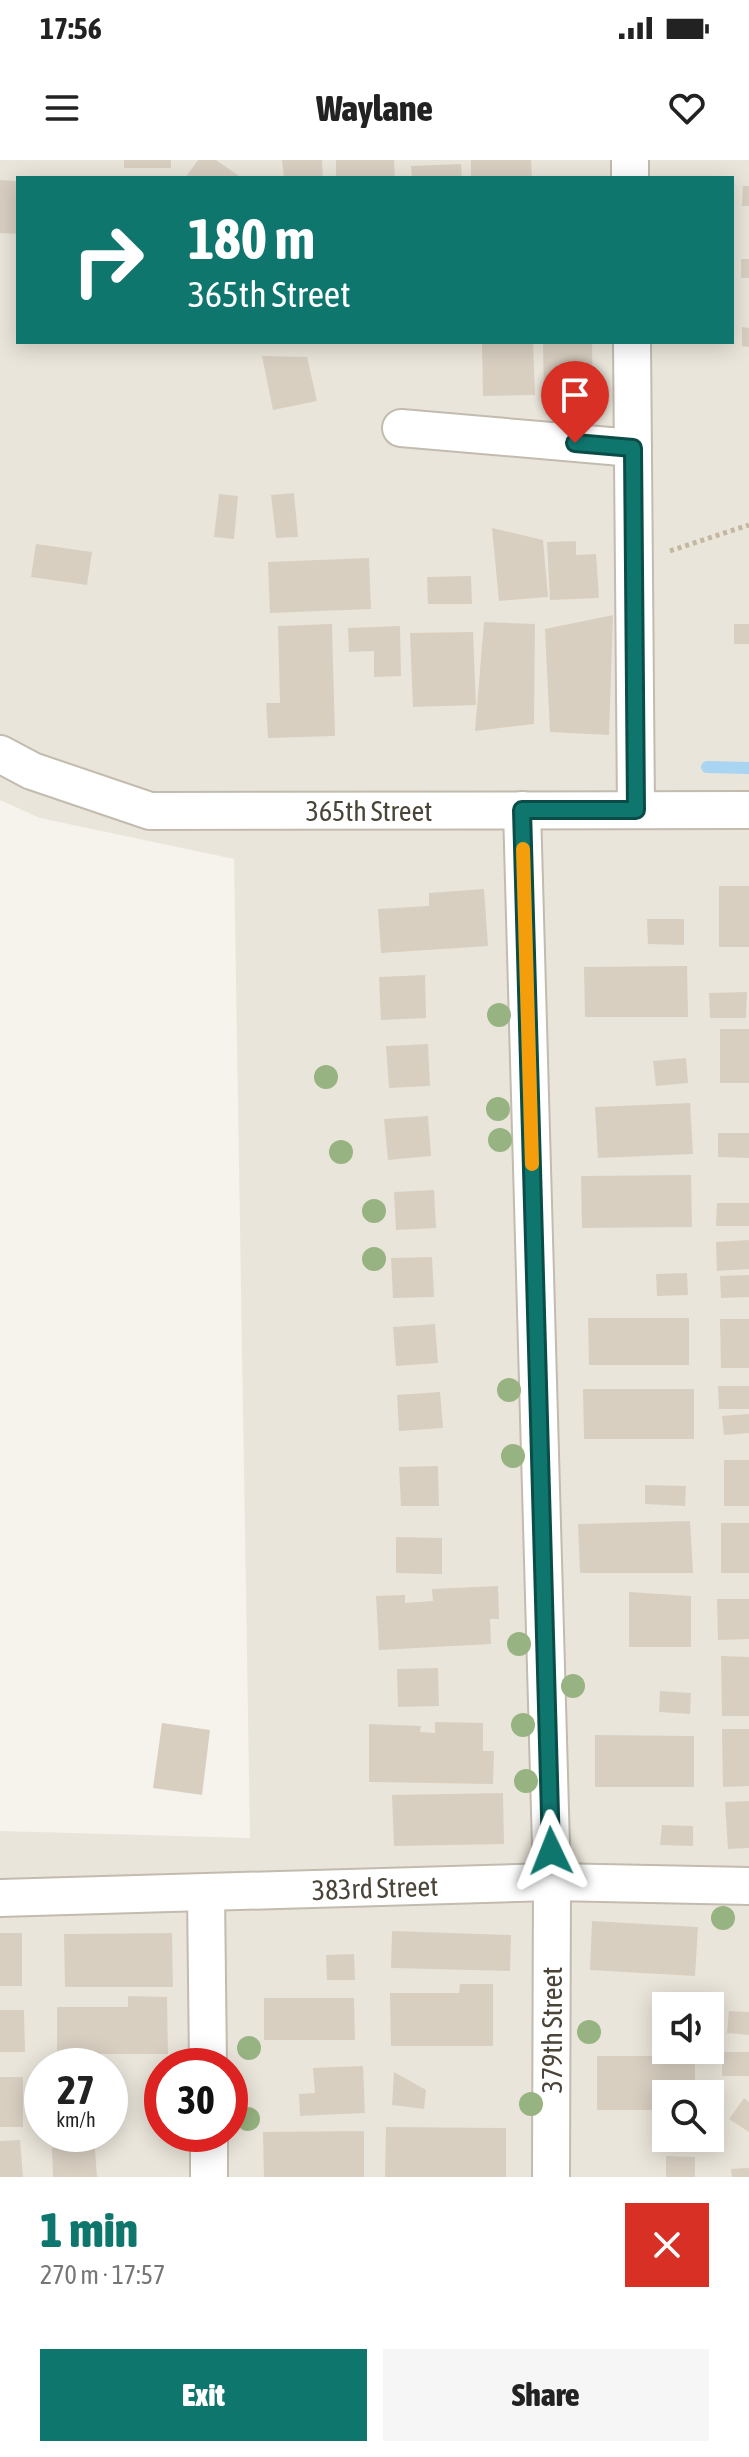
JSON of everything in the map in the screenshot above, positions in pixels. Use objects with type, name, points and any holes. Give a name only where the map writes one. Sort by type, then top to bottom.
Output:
[{"type":"street","points":[[632,344],[636,810]]},
{"type":"street","points":[[401,428],[633,448]]},
{"type":"street","name":"365th Street","points":[[0,754],[32,771],[150,811],[749,810]]},
{"type":"street","name":"379th Street","points":[[522,810],[552,1882],[551,2177]]},
{"type":"street","name":"383rd Street","points":[[0,1898],[552,1882],[749,1886]]},
{"type":"street","points":[[206,1893],[208,2048]]},
{"type":"street","points":[[209,2152],[209,2177]]},
{"type":"path","points":[[635,562],[749,525]]},
{"type":"shaded area","points":[[0,160],[749,160],[749,2177],[0,2177],[0,1831],[250,1838],[234,859],[40,818],[0,800]]},
{"type":"building","points":[[124,160],[171,160],[171,168],[124,168]]},
{"type":"building","points":[[198,160],[216,160],[239,176],[186,176]]},
{"type":"building","points":[[282,160],[322,160],[323,176],[284,176]]},
{"type":"building","points":[[336,160],[394,160],[395,176],[336,176]]},
{"type":"building","points":[[471,160],[531,160],[532,176],[471,176]]},
{"type":"building","points":[[461,164],[462,176],[412,176],[411,166]]},
{"type":"building","points":[[0,180],[16,181],[16,234],[0,233]]},
{"type":"building","points":[[743,186],[749,186],[749,206],[742,206]]},
{"type":"building","points":[[741,259],[749,259],[749,278],[741,278]]},
{"type":"building","points":[[742,327],[749,328],[749,347],[742,346]]},
{"type":"building","points":[[482,344],[533,344],[535,395],[483,396]]},
{"type":"building","points":[[543,344],[592,344],[593,398],[544,399]]},
{"type":"building","points":[[262,356],[307,357],[317,401],[273,410]]},
{"type":"building","points":[[294,493],[298,537],[276,538],[271,495]]},
{"type":"building","points":[[219,494],[238,496],[234,539],[214,537]]},
{"type":"building","points":[[492,528],[543,540],[548,597],[499,601]]},
{"type":"building","points":[[576,541],[576,555],[596,554],[599,598],[550,600],[547,542]]},
{"type":"building","points":[[36,544],[92,552],[87,585],[31,577]]},
{"type":"building","points":[[369,558],[371,609],[270,613],[268,562]]},
{"type":"building","points":[[471,576],[472,604],[428,604],[427,577]]},
{"type":"building","points":[[613,615],[609,735],[550,732],[545,629]]},
{"type":"building","points":[[484,622],[535,624],[534,724],[475,731]]},
{"type":"building","points":[[332,624],[335,736],[268,738],[266,703],[280,703],[278,626]]},
{"type":"building","points":[[734,624],[749,624],[749,644],[734,644]]},
{"type":"building","points":[[400,626],[401,676],[374,677],[374,651],[349,652],[348,628]]},
{"type":"building","points":[[473,632],[476,705],[413,707],[410,633]]},
{"type":"building","points":[[719,886],[749,886],[749,947],[719,947]]},
{"type":"building","points":[[484,889],[488,946],[381,953],[378,909],[429,906],[429,893]]},
{"type":"building","points":[[647,919],[684,919],[684,945],[648,944]]},
{"type":"building","points":[[687,966],[688,1017],[585,1017],[584,967]]},
{"type":"building","points":[[425,975],[426,1018],[381,1020],[379,977]]},
{"type":"building","points":[[747,992],[746,1018],[710,1018],[709,993]]},
{"type":"building","points":[[720,1029],[749,1029],[749,1083],[720,1083]]},
{"type":"building","points":[[428,1044],[430,1086],[389,1088],[386,1046]]},
{"type":"building","points":[[686,1058],[688,1083],[656,1086],[653,1061]]},
{"type":"building","points":[[690,1103],[693,1154],[598,1158],[595,1107]]},
{"type":"building","points":[[428,1116],[431,1156],[388,1160],[384,1119]]},
{"type":"building","points":[[718,1133],[749,1133],[749,1158],[718,1157]]},
{"type":"building","points":[[691,1175],[692,1227],[582,1228],[581,1176]]},
{"type":"building","points":[[434,1190],[436,1228],[396,1230],[394,1192]]},
{"type":"building","points":[[717,1203],[749,1203],[749,1226],[716,1226]]},
{"type":"building","points":[[749,1240],[749,1269],[717,1271],[716,1242]]},
{"type":"building","points":[[432,1257],[434,1297],[393,1298],[391,1258]]},
{"type":"building","points":[[687,1273],[688,1295],[657,1296],[656,1274]]},
{"type":"building","points":[[749,1275],[749,1297],[721,1298],[720,1276]]},
{"type":"building","points":[[588,1318],[689,1318],[689,1365],[589,1365]]},
{"type":"building","points":[[720,1319],[749,1319],[749,1368],[721,1368]]},
{"type":"building","points":[[435,1324],[438,1363],[396,1366],[393,1327]]},
{"type":"building","points":[[718,1386],[749,1386],[749,1409],[719,1409]]},
{"type":"building","points":[[583,1389],[694,1389],[694,1439],[584,1439]]},
{"type":"building","points":[[440,1392],[443,1428],[399,1431],[397,1395]]},
{"type":"building","points":[[749,1414],[749,1433],[724,1435],[722,1416]]},
{"type":"building","points":[[724,1460],[749,1460],[749,1506],[724,1506]]},
{"type":"building","points":[[438,1466],[439,1506],[401,1506],[399,1467]]},
{"type":"building","points":[[645,1485],[686,1486],[685,1506],[645,1504]]},
{"type":"building","points":[[690,1521],[693,1573],[580,1573],[578,1524]]},
{"type":"building","points":[[721,1523],[749,1523],[749,1573],[721,1573]]},
{"type":"building","points":[[396,1537],[442,1538],[442,1574],[396,1573]]},
{"type":"building","points":[[498,1586],[499,1619],[490,1619],[491,1644],[379,1650],[376,1596],[405,1595],[405,1603],[433,1601],[432,1589]]},
{"type":"building","points":[[629,1592],[691,1596],[691,1647],[629,1647]]},
{"type":"building","points":[[717,1599],[749,1599],[749,1639],[718,1640]]},
{"type":"building","points":[[721,1656],[749,1657],[749,1716],[722,1716]]},
{"type":"building","points":[[438,1668],[439,1706],[398,1707],[397,1669]]},
{"type":"building","points":[[660,1691],[691,1693],[690,1714],[659,1712]]},
{"type":"building","points":[[435,1722],[483,1723],[483,1751],[494,1751],[493,1784],[369,1782],[369,1724],[421,1726],[420,1732],[435,1733]]},
{"type":"building","points":[[162,1723],[210,1730],[202,1795],[153,1788]]},
{"type":"building","points":[[722,1729],[749,1729],[749,1786],[723,1787]]},
{"type":"building","points":[[595,1735],[694,1736],[694,1787],[595,1787]]},
{"type":"building","points":[[503,1793],[504,1844],[394,1846],[392,1795]]},
{"type":"building","points":[[749,1801],[749,1848],[728,1849],[725,1802]]},
{"type":"building","points":[[662,1825],[693,1826],[693,1846],[660,1845]]},
{"type":"building","points":[[592,1921],[698,1927],[695,1976],[590,1970]]},
{"type":"building","points":[[392,1931],[511,1935],[510,1971],[391,1968]]},
{"type":"building","points":[[0,1933],[22,1933],[22,1986],[0,1986]]},
{"type":"building","points":[[172,1933],[173,1987],[65,1987],[64,1934]]},
{"type":"building","points":[[354,1954],[355,1980],[327,1980],[326,1955]]},
{"type":"building","points":[[460,1984],[493,1984],[493,2046],[391,2046],[390,1993],[459,1993]]},
{"type":"building","points":[[128,1996],[167,1997],[168,2048],[144,2048],[144,2054],[128,2054],[128,2048],[57,2048],[57,2007],[128,2007]]},
{"type":"building","points":[[264,1998],[354,1998],[355,2040],[264,2040]]},
{"type":"building","points":[[0,2010],[24,2010],[24,2052],[0,2052]]},
{"type":"building","points":[[729,2011],[749,2012],[749,2035],[727,2033]]},
{"type":"building","points":[[724,2052],[749,2052],[749,2076],[722,2076]]},
{"type":"building","points":[[597,2056],[652,2056],[652,2064],[695,2064],[695,2080],[652,2080],[652,2110],[597,2110]]},
{"type":"building","points":[[363,2066],[365,2113],[300,2116],[299,2094],[315,2093],[313,2068]]},
{"type":"building","points":[[394,2072],[426,2090],[424,2109],[392,2105]]},
{"type":"building","points":[[0,2077],[23,2077],[23,2127],[0,2127]]},
{"type":"building","points":[[744,2098],[749,2102],[749,2132],[729,2119]]},
{"type":"building","points":[[386,2127],[506,2128],[506,2177],[385,2177]]},
{"type":"building","points":[[364,2131],[364,2177],[264,2177],[263,2132]]},
{"type":"building","points":[[20,2140],[23,2177],[0,2177],[0,2141]]},
{"type":"building","points":[[52,2152],[95,2152],[97,2177],[53,2177]]},
{"type":"building","points":[[666,2156],[695,2157],[695,2177],[666,2177]]},
{"type":"building","points":[[749,2168],[749,2177],[732,2177],[731,2169]]},
{"type":"waterway","points":[[707,767],[749,768]]},
{"type":"slow traffic","points":[[523,849],[532,1164]]},
{"type":"route","points":[[551,1851],[522,810],[636,810],[633,448],[575,443]]}]
